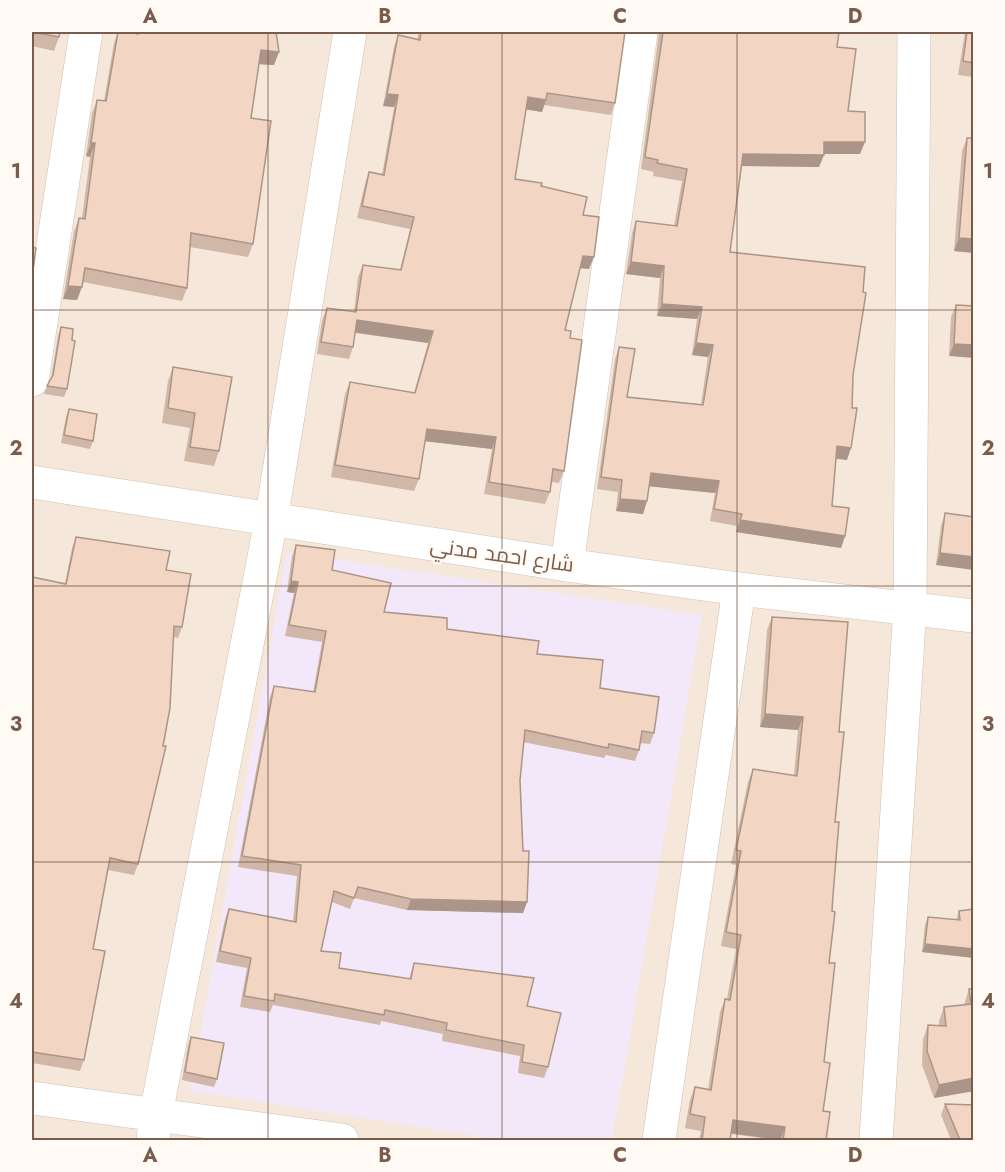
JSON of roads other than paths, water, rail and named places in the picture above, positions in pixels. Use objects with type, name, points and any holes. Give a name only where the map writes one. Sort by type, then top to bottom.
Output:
[{"type":"street","points":[[32,380],[87,32]]},
{"type":"street","points":[[155,1127],[271,521],[350,32]]},
{"type":"street","points":[[567,565],[641,32]]},
{"type":"street","points":[[876,1140],[910,607],[914,32]]},
{"type":"street","name":"شارع احمد مدني","points":[[32,482],[271,521],[567,565],[739,589],[974,616]]},
{"type":"street","points":[[659,1140],[739,589]]},
{"type":"street","points":[[32,1098],[155,1127],[342,1140]]}]
